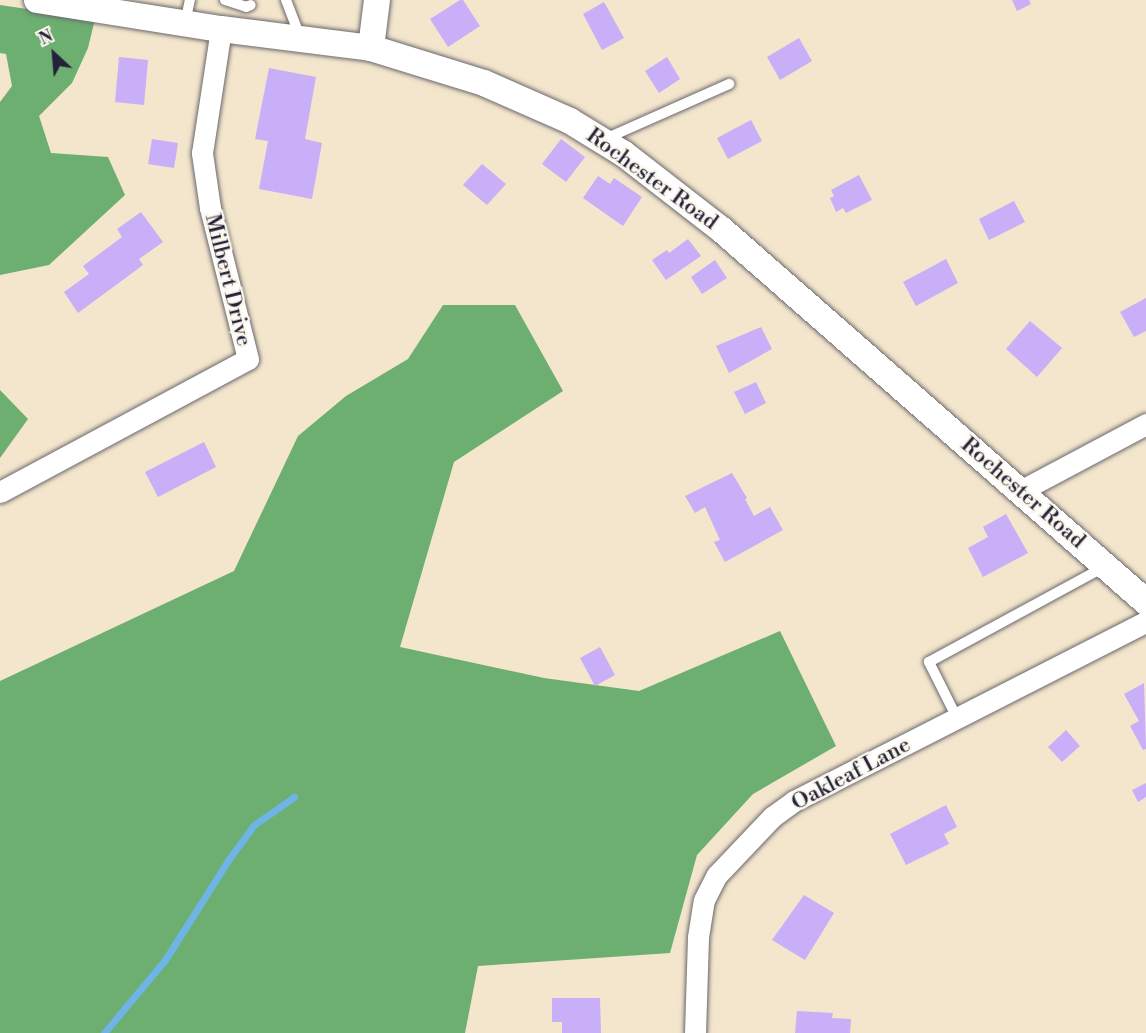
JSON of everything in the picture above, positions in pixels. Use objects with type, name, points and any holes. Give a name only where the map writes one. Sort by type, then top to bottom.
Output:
[{"type":"street","name":"Rochester Road","points":[[37,0],[187,12],[220,29],[371,48],[484,83],[570,121],[669,186],[722,230],[1146,602]]},
{"type":"street","points":[[371,48],[378,0]]},
{"type":"street","name":"Milbert Drive","points":[[0,492],[248,359],[210,208],[202,153],[220,29]]},
{"type":"street","points":[[1020,491],[1146,424]]},
{"type":"street","name":"Oakleaf Lane","points":[[695,1033],[698,937],[704,900],[717,875],[772,817],[794,801],[1146,622]]},
{"type":"lane","points":[[225,0],[246,7],[251,5]]},
{"type":"lane","points":[[286,0],[300,39]]},
{"type":"lane","points":[[602,140],[729,84]]},
{"type":"lane","points":[[957,718],[929,662],[1106,566]]},
{"type":"green space","points":[[0,5],[95,19],[88,48],[72,83],[39,116],[51,153],[108,157],[125,195],[49,265],[0,275],[0,102],[12,86],[6,54],[0,53]]},
{"type":"green space","points":[[443,305],[515,305],[563,391],[454,462],[400,647],[544,678],[639,691],[780,631],[836,746],[753,794],[697,855],[670,953],[478,966],[465,1033],[0,1033],[0,681],[234,571],[298,436],[346,396],[408,359]]},
{"type":"green space","points":[[0,390],[28,419],[0,458]]},
{"type":"building","points":[[463,0],[480,26],[448,47],[430,19]]},
{"type":"building","points":[[1012,0],[1029,0],[1031,4],[1017,11]]},
{"type":"building","points":[[604,2],[624,38],[602,50],[583,14]]},
{"type":"building","points":[[799,38],[812,61],[780,80],[767,57]]},
{"type":"building","points":[[119,57],[148,60],[144,105],[115,102]]},
{"type":"building","points":[[667,57],[680,79],[659,93],[645,71]]},
{"type":"building","points":[[269,68],[316,77],[305,139],[322,143],[312,199],[259,189],[268,141],[255,139]]},
{"type":"building","points":[[751,120],[762,141],[728,159],[717,138]]},
{"type":"building","points":[[152,139],[178,143],[174,168],[148,164]]},
{"type":"building","points":[[561,139],[585,157],[566,182],[542,164]]},
{"type":"building","points":[[482,164],[506,184],[487,205],[463,185]]},
{"type":"building","points":[[859,175],[872,200],[846,213],[843,208],[836,212],[830,198],[834,196],[831,190]]},
{"type":"building","points":[[598,176],[610,184],[614,178],[642,197],[623,226],[583,198]]},
{"type":"building","points":[[1014,201],[1025,222],[989,240],[979,219]]},
{"type":"building","points":[[141,212],[163,242],[139,259],[143,265],[78,313],[64,292],[89,274],[83,266],[122,237],[117,229]]},
{"type":"building","points":[[688,239],[701,256],[666,280],[652,260],[667,250],[669,253]]},
{"type":"building","points":[[946,259],[958,283],[916,306],[903,282]]},
{"type":"building","points":[[715,260],[727,278],[702,294],[691,277]]},
{"type":"building","points":[[1146,298],[1146,331],[1134,337],[1120,312]]},
{"type":"building","points":[[1030,321],[1062,348],[1037,377],[1006,349]]},
{"type":"building","points":[[761,327],[772,349],[729,373],[716,346]]},
{"type":"building","points":[[756,382],[766,403],[745,414],[734,392]]},
{"type":"building","points":[[204,442],[216,467],[158,497],[145,472]]},
{"type":"building","points":[[732,473],[747,498],[745,499],[754,516],[770,507],[783,530],[725,562],[714,542],[720,540],[705,507],[695,513],[685,496]]},
{"type":"building","points":[[1006,514],[1028,553],[983,577],[968,548],[988,537],[983,527]]},
{"type":"building","points":[[600,647],[615,675],[595,686],[580,658]]},
{"type":"building","points":[[1144,683],[1146,749],[1143,750],[1130,726],[1139,721],[1124,694]]},
{"type":"building","points":[[1066,730],[1080,746],[1062,762],[1048,747]]},
{"type":"building","points":[[1146,783],[1146,797],[1138,802],[1132,790]]},
{"type":"building","points":[[946,805],[957,827],[944,834],[949,844],[906,865],[890,834]]},
{"type":"building","points":[[804,895],[834,913],[805,960],[772,940]]},
{"type":"building","points":[[552,998],[600,998],[601,1033],[562,1033],[562,1022],[552,1022]]},
{"type":"building","points":[[797,1011],[833,1013],[832,1018],[851,1019],[850,1033],[795,1033]]},
{"type":"waterway","points":[[104,1033],[165,960],[229,859],[254,825],[294,797]]}]
